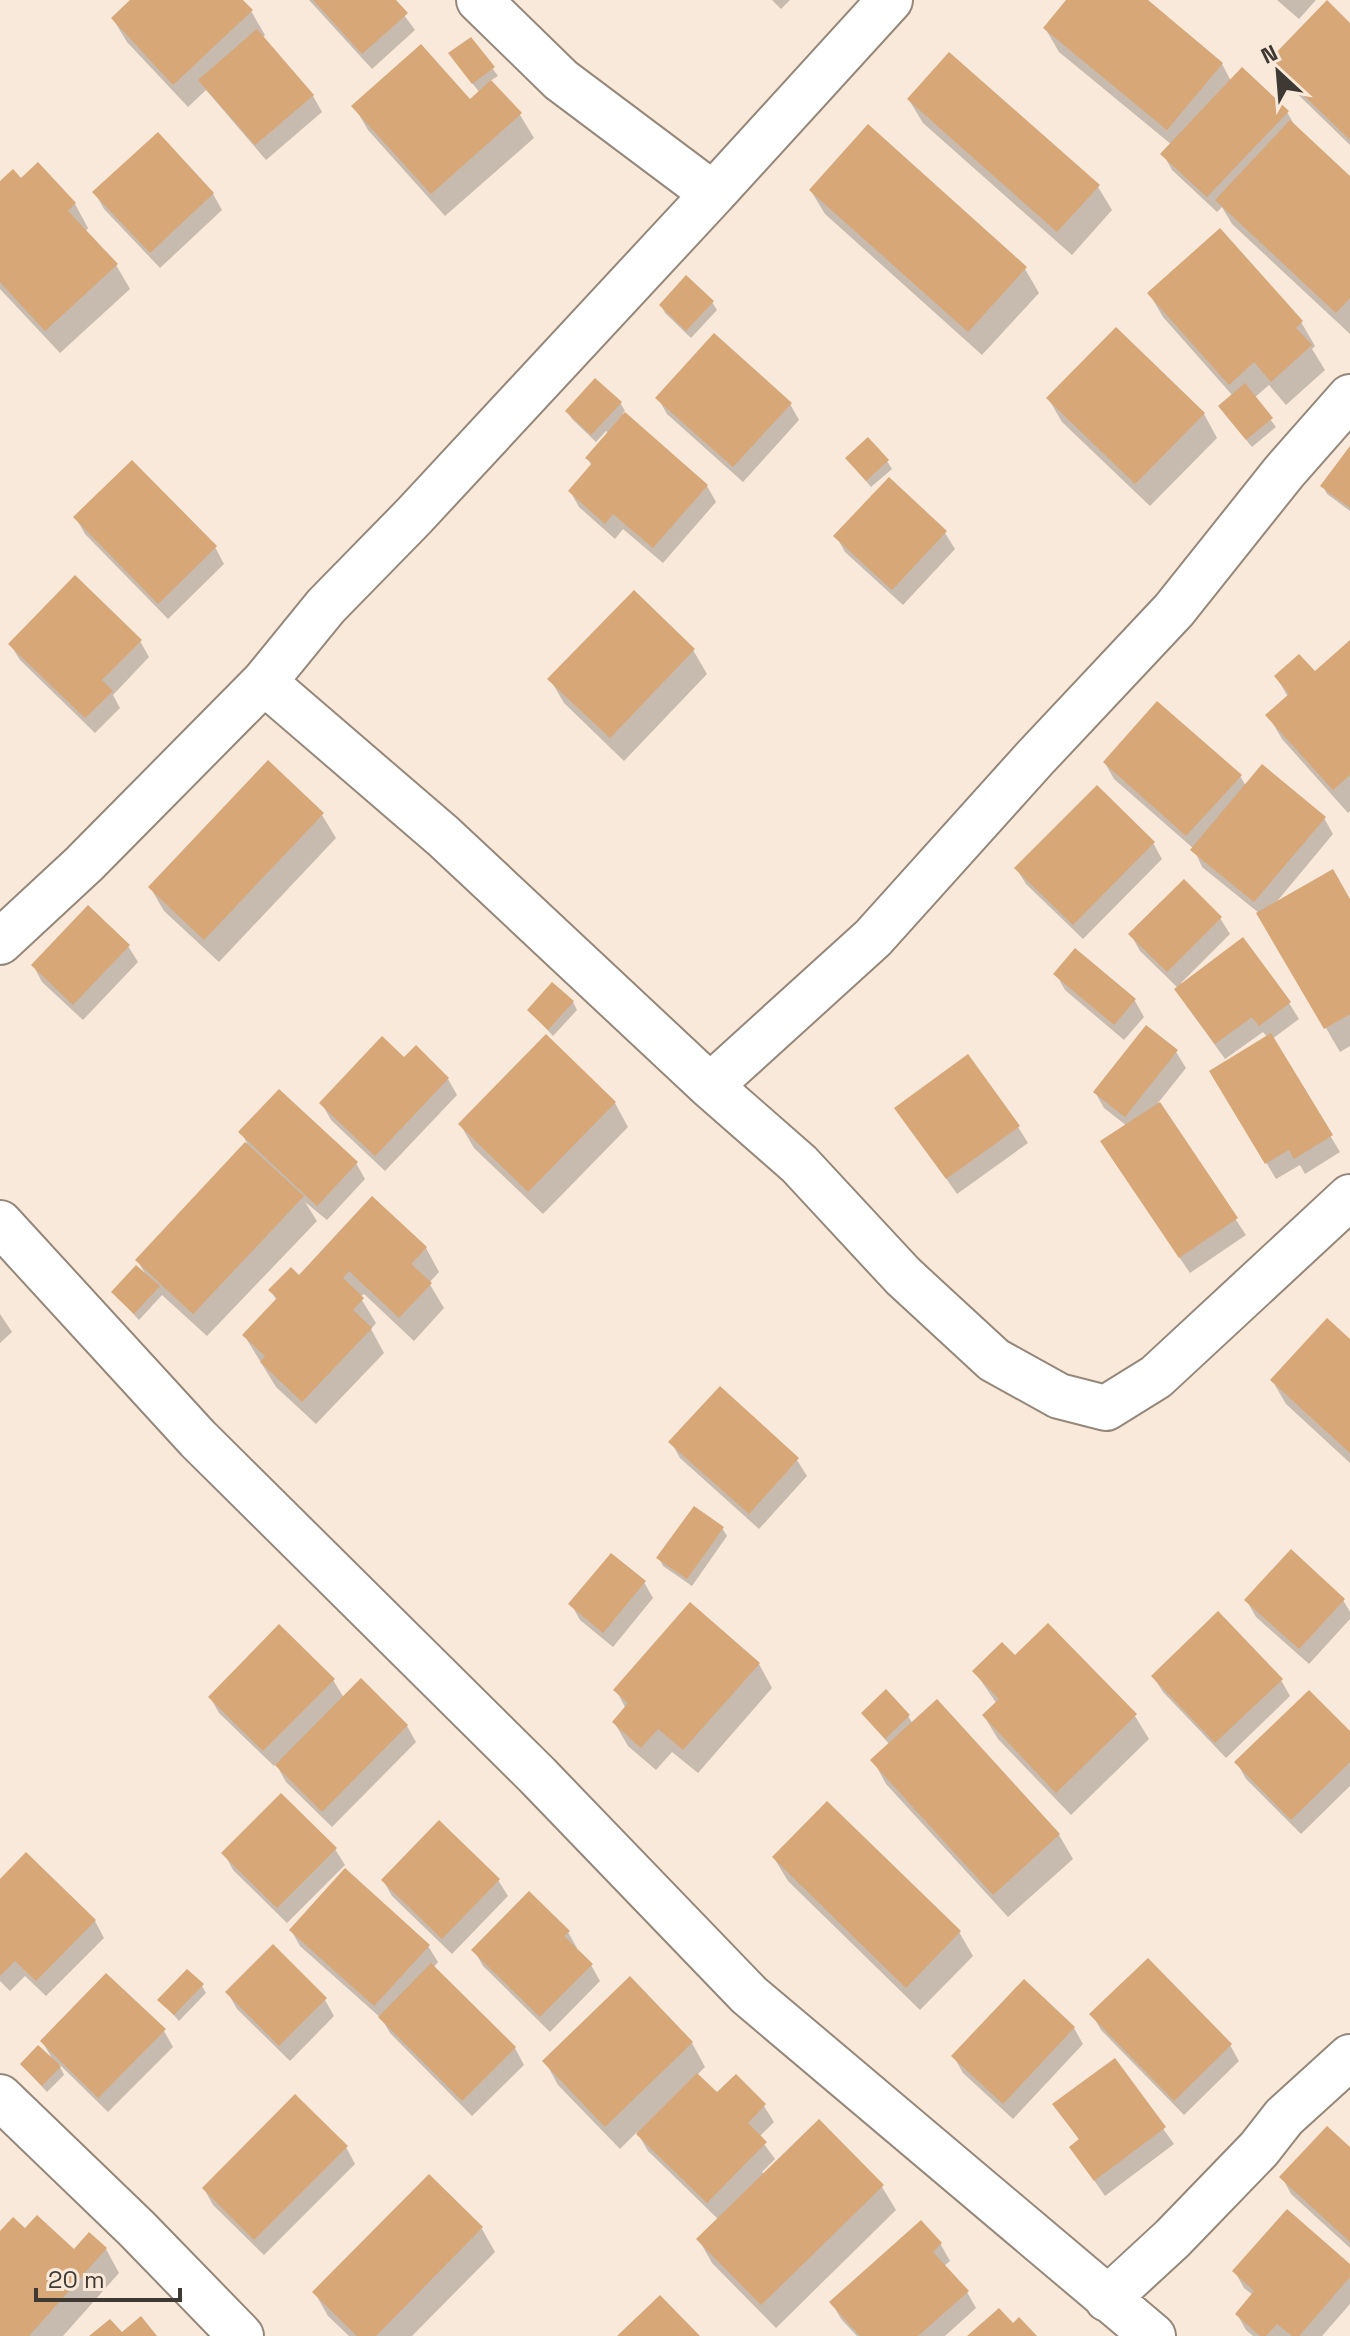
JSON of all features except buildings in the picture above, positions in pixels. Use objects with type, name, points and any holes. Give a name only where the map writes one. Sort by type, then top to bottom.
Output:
[{"type":"street","points":[[479,0],[561,80],[713,194]]},
{"type":"street","points":[[0,942],[84,864],[264,682],[326,606],[414,516],[890,0]]},
{"type":"street","points":[[710,1086],[873,938],[1174,610],[1284,472],[1350,397]]},
{"type":"street","points":[[264,682],[443,836],[710,1086],[799,1164],[903,1276],[994,1360],[1059,1396],[1106,1408],[1156,1377],[1350,1197]]},
{"type":"street","points":[[0,1223],[198,1439],[538,1776],[749,1995],[1153,2336]]},
{"type":"street","points":[[1107,2299],[1173,2238],[1259,2149],[1284,2117],[1350,2057]]},
{"type":"street","points":[[0,2097],[137,2229],[241,2336]]}]
